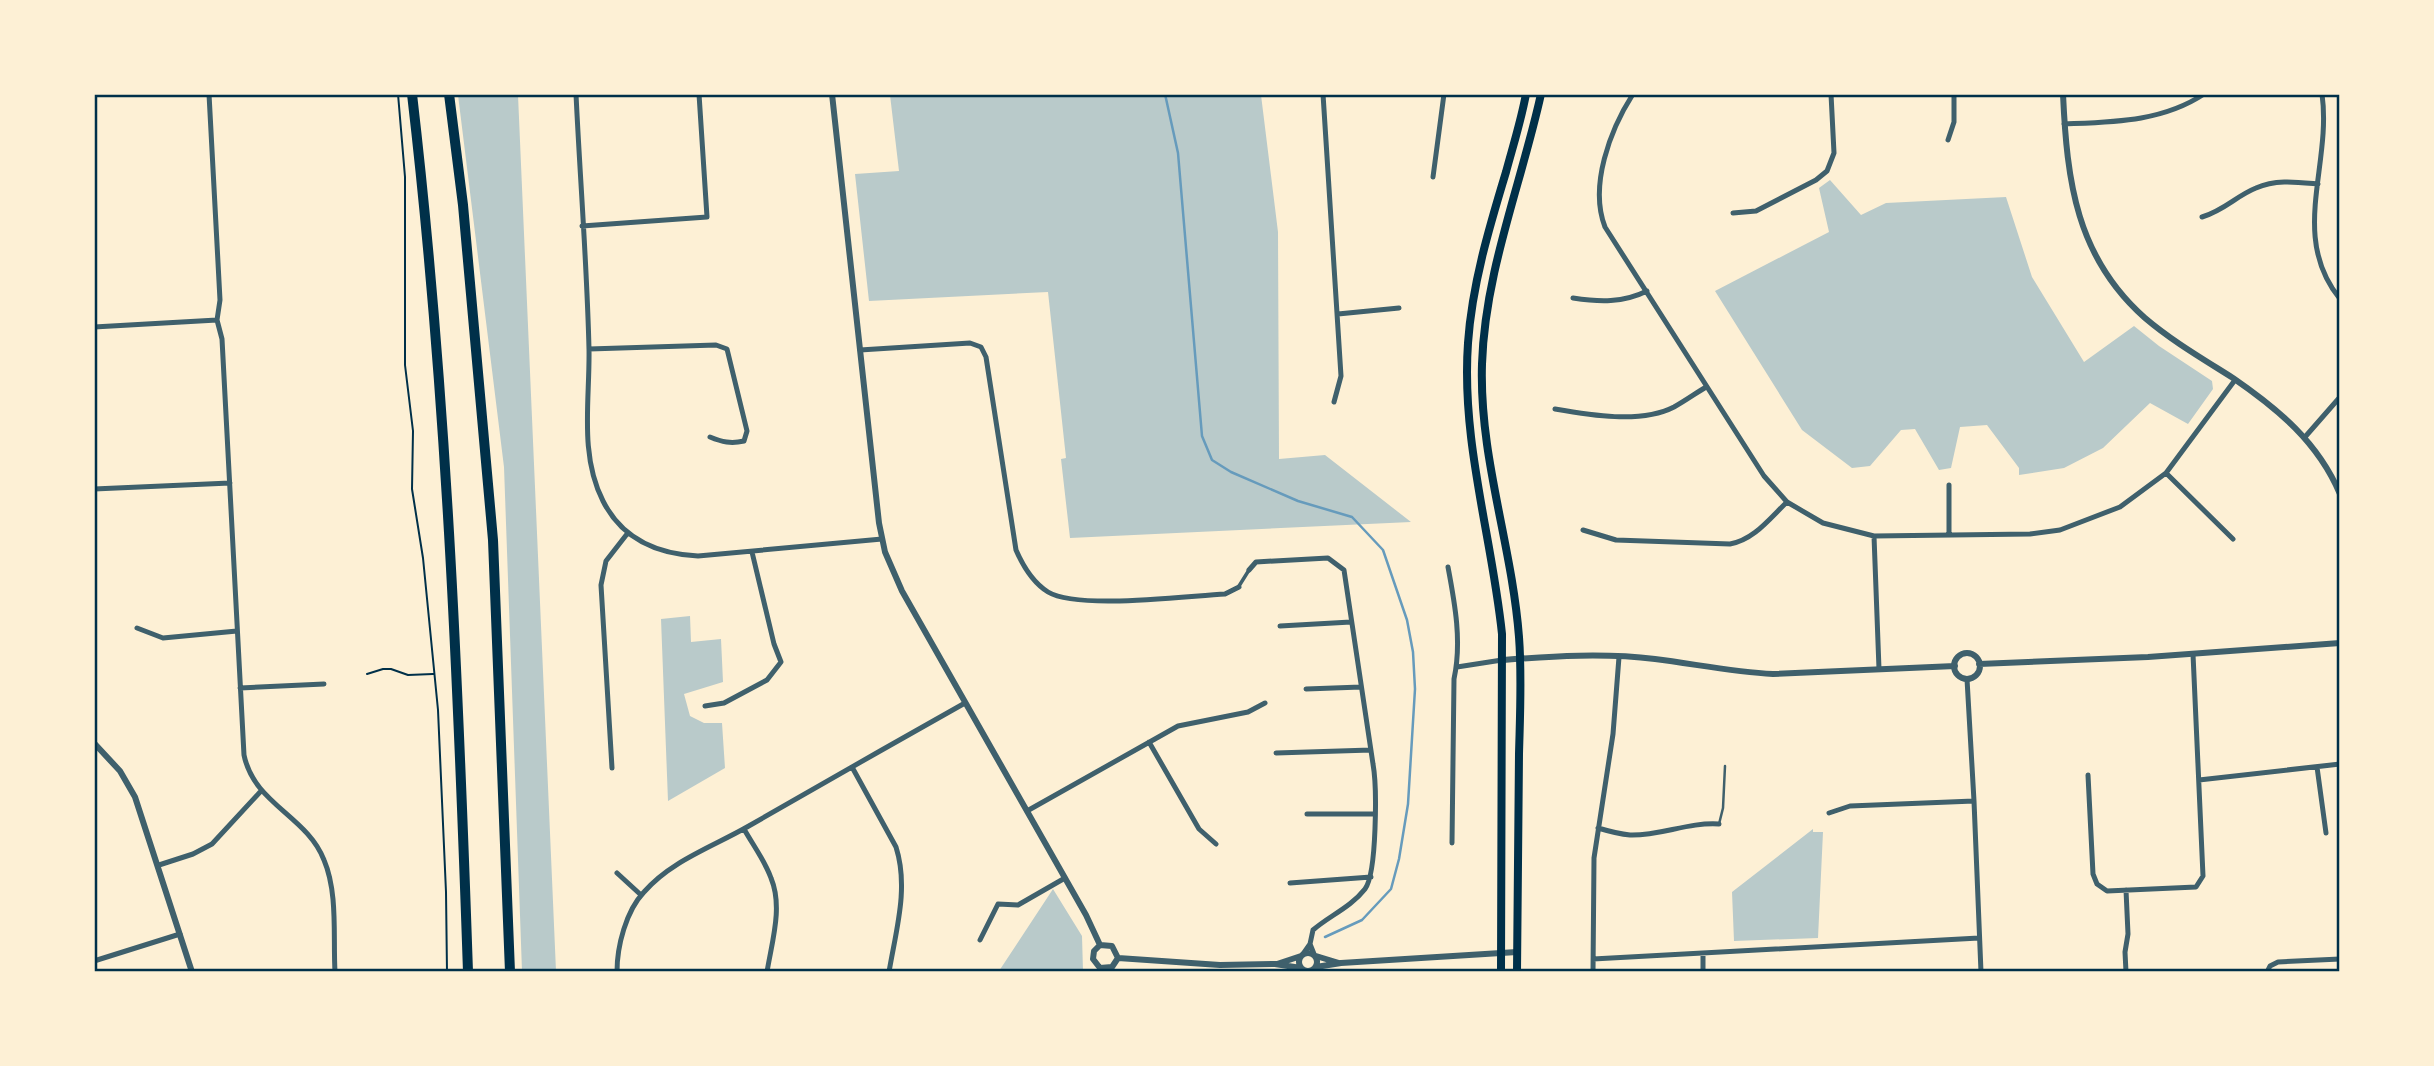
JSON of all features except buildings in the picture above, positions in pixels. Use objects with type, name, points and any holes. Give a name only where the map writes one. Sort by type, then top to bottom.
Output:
[{"type":"highway","points":[[412,94],[447,492],[456,649],[468,971]]},
{"type":"highway","points":[[449,94],[463,205],[493,540],[510,971]]},
{"type":"main road","points":[[1501,971],[1503,660],[1499,603],[1477,488],[1471,439],[1467,382],[1468,346],[1477,280],[1526,94]]},
{"type":"main road","points":[[1517,971],[1520,659],[1509,568],[1487,457],[1482,363],[1485,323],[1496,263],[1541,94]]},
{"type":"street","points":[[209,94],[220,300],[217,320],[222,339],[244,755],[247,770],[261,791],[309,836],[324,859],[331,888],[335,971]]},
{"type":"street","points":[[576,94],[589,349],[590,462],[602,499],[611,516],[627,534],[663,552],[681,555],[752,552],[881,539]]},
{"type":"street","points":[[582,226],[707,217],[699,94]]},
{"type":"street","points":[[832,94],[881,539],[894,577],[1065,878],[1100,945]]},
{"type":"street","points":[[1324,94],[1341,376],[1334,402]]},
{"type":"street","points":[[1433,177],[1444,94]]},
{"type":"street","points":[[1633,94],[1615,129],[1600,181],[1598,198],[1605,227],[1764,477],[1787,502],[1823,523],[1874,536],[2030,534],[2060,530],[2120,507],[2166,473],[2235,380]]},
{"type":"street","points":[[1733,213],[1756,211],[1816,180],[1827,171],[1834,153],[1831,94]]},
{"type":"street","points":[[1948,140],[1954,122],[1954,94]]},
{"type":"street","points":[[2063,94],[2067,159],[2074,202],[2087,239],[2104,270],[2124,297],[2145,318],[2284,416],[2305,437],[2340,494]]},
{"type":"street","points":[[2064,124],[2143,119],[2177,109],[2204,94]]},
{"type":"street","points":[[2322,94],[2324,134],[2313,228],[2315,247],[2327,281],[2340,299]]},
{"type":"street","points":[[2202,216],[2218,212],[2261,186],[2288,181],[2318,184]]},
{"type":"street","points":[[1573,298],[1623,300],[1647,291]]},
{"type":"street","points":[[1338,314],[1399,308]]},
{"type":"street","points":[[94,327],[217,320]]},
{"type":"street","points":[[981,347],[987,340]]},
{"type":"street","points":[[860,350],[970,343],[981,347],[986,358],[1016,550],[1037,584],[1060,598],[1088,601],[1225,594],[1239,587],[1256,562],[1328,558],[1344,569],[1375,776],[1371,877],[1362,893],[1312,930],[1310,944],[1299,964],[1303,970]]},
{"type":"street","points":[[589,349],[716,345],[727,349],[747,431],[744,441],[734,443],[710,437]]},
{"type":"street","points":[[1555,409],[1600,417],[1653,414],[1674,407],[1706,387]]},
{"type":"street","points":[[2305,437],[2340,397]]},
{"type":"street","points":[[2166,473],[2233,540]]},
{"type":"street","points":[[94,489],[230,483]]},
{"type":"street","points":[[1949,485],[1949,535]]},
{"type":"street","points":[[1583,530],[1616,540],[1730,544],[1743,541],[1752,535],[1787,502]]},
{"type":"street","points":[[612,768],[601,585],[606,561],[627,534]]},
{"type":"street","points":[[1874,536],[1879,670]]},
{"type":"street","points":[[705,706],[724,703],[767,680],[781,662],[774,644],[752,552]]},
{"type":"street","points":[[1448,567],[1457,625],[1452,843]]},
{"type":"street","points":[[1280,626],[1351,622]]},
{"type":"street","points":[[137,628],[163,638],[237,631]]},
{"type":"street","points":[[1979,664],[2193,654],[2340,643]]},
{"type":"street","points":[[1968,653],[1974,656],[1979,664],[1976,674],[1967,679],[1959,676],[1955,666],[1957,658],[1968,653]]},
{"type":"street","points":[[2088,775],[2093,874],[2097,884],[2107,891],[2196,887],[2202,882],[2193,654]]},
{"type":"street","points":[[1457,667],[1503,660],[1619,657],[1653,659],[1747,673],[1955,666]]},
{"type":"street","points":[[1593,971],[1594,858],[1613,734],[1619,657]]},
{"type":"street","points":[[1967,679],[1975,801],[1981,971]]},
{"type":"street","points":[[240,688],[324,684]]},
{"type":"street","points":[[1306,689],[1361,687]]},
{"type":"street","points":[[617,971],[621,940],[641,895],[656,879],[678,864],[965,703]]},
{"type":"street","points":[[1027,811],[1186,723],[1248,712],[1265,703]]},
{"type":"street","points":[[1149,742],[1199,829],[1216,844]]},
{"type":"street","points":[[94,743],[120,771],[132,789],[144,817],[192,971]]},
{"type":"street","points":[[1276,753],[1371,750]]},
{"type":"street","points":[[2199,780],[2340,764]]},
{"type":"street","points":[[852,767],[896,847],[903,876],[889,971]]},
{"type":"street","points":[[2317,767],[2326,833]]},
{"type":"street","points":[[159,865],[193,854],[212,844],[261,791]]},
{"type":"street","points":[[1829,813],[1850,806],[1975,801]]},
{"type":"street","points":[[1307,814],[1374,814]]},
{"type":"street","points":[[1598,828],[1639,835],[1696,824],[1719,824]]},
{"type":"street","points":[[744,829],[771,876],[775,890],[777,907],[767,971]]},
{"type":"street","points":[[617,873],[641,895]]},
{"type":"street","points":[[1290,883],[1371,877]]},
{"type":"street","points":[[980,940],[998,904],[1018,905],[1065,878]]},
{"type":"street","points":[[2126,890],[2126,971]]},
{"type":"street","points":[[94,961],[180,934]]},
{"type":"street","points":[[1593,959],[1979,938]]},
{"type":"street","points":[[1310,944],[1318,960],[1315,969]]},
{"type":"street","points":[[1100,945],[1112,946],[1118,958],[1112,967],[1100,970],[1093,959],[1094,951],[1100,945]]},
{"type":"street","points":[[1118,958],[1220,965],[1275,964],[1309,971],[1341,963],[1517,952]]},
{"type":"street","points":[[1703,954],[1703,971]]},
{"type":"street","points":[[1275,964],[1302,955],[1314,955],[1341,963]]},
{"type":"street","points":[[2267,971],[2278,962],[2340,958]]},
{"type":"lane","points":[[1719,824],[1723,808],[1725,766]]},
{"type":"path","points":[[398,94],[405,165],[405,365],[413,431],[412,489],[423,558],[434,674],[446,892],[447,971]]},
{"type":"path","points":[[367,674],[391,668],[397,673],[408,675],[434,674]]},
{"type":"shaded area","points":[[458,95],[518,95],[556,971],[522,971],[504,467]]},
{"type":"shaded area","points":[[890,95],[1261,95],[1278,232],[1279,459],[1325,455],[1411,522],[1070,538],[1061,459],[1066,458],[1048,292],[869,301],[855,174],[899,171]]},
{"type":"shaded area","points":[[1830,180],[1861,215],[1886,203],[2006,197],[2032,277],[2084,362],[2134,326],[2212,381],[2213,389],[2188,424],[2150,403],[2103,448],[2064,468],[2019,475],[2019,468],[1987,425],[1960,427],[1951,468],[1939,470],[1915,429],[1901,430],[1870,466],[1852,468],[1802,430],[1715,291],[1829,232],[1819,188]]},
{"type":"shaded area","points":[[690,616],[691,642],[721,639],[723,682],[684,694],[690,716],[704,723],[722,723],[725,768],[668,801],[661,619]]},
{"type":"shaded area","points":[[1813,829],[1813,832],[1823,832],[1818,938],[1734,941],[1732,892]]},
{"type":"shaded area","points":[[1053,889],[1082,936],[1083,971],[999,971]]},
{"type":"waterway","points":[[1165,94],[1178,153],[1202,436],[1212,460],[1231,472],[1298,501],[1352,517],[1383,550],[1407,620],[1413,652],[1415,689],[1408,804],[1399,859],[1391,889],[1362,920],[1325,937]]}]
